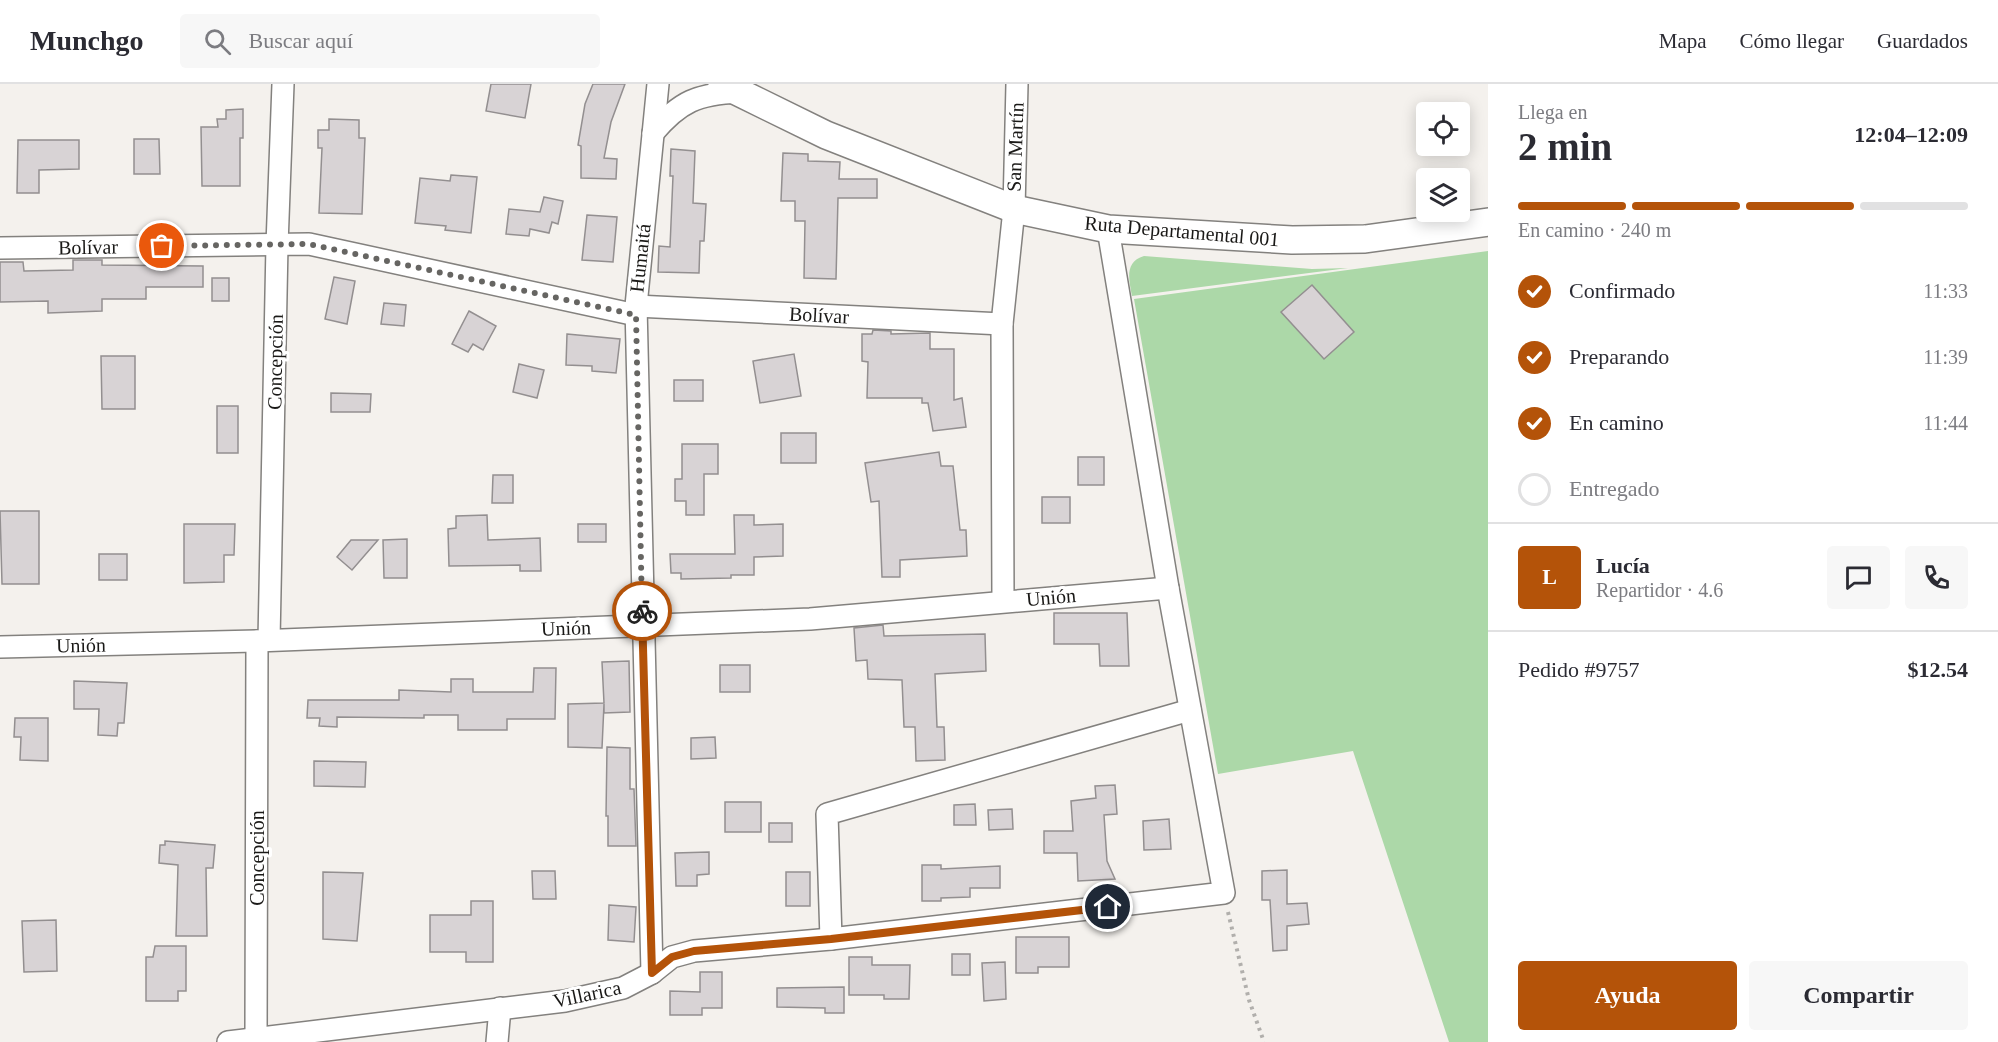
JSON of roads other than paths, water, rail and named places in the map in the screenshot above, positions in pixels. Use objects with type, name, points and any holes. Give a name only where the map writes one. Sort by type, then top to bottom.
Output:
[{"type":"street","name":"Concepción","points":[[256,1039],[263,640],[284,84]]},
{"type":"street","name":"Humaitá","points":[[652,973],[636,311],[658,84]]},
{"type":"street","name":"San Martín","points":[[1003,601],[1002,324],[1014,209],[1017,84]]},
{"type":"street","points":[[653,133],[669,114],[690,101],[730,88]]},
{"type":"street","name":"Ruta Departamental 001","points":[[730,88],[825,135],[1014,209],[1108,229],[1292,240],[1365,239],[1488,222]]},
{"type":"street","points":[[831,939],[827,814],[1191,710],[1168,588],[1108,229]]},
{"type":"street","name":"Bolívar","points":[[0,248],[309,244],[636,311],[1002,324]]},
{"type":"street","name":"Unión","points":[[0,647],[263,640],[810,619],[1168,588]]},
{"type":"street","name":"Villarica","points":[[228,1042],[565,1001],[623,988],[652,973],[672,957],[694,951],[831,939],[1224,893],[1191,710]]},
{"type":"street","points":[[497,1042],[500,1008]]}]
